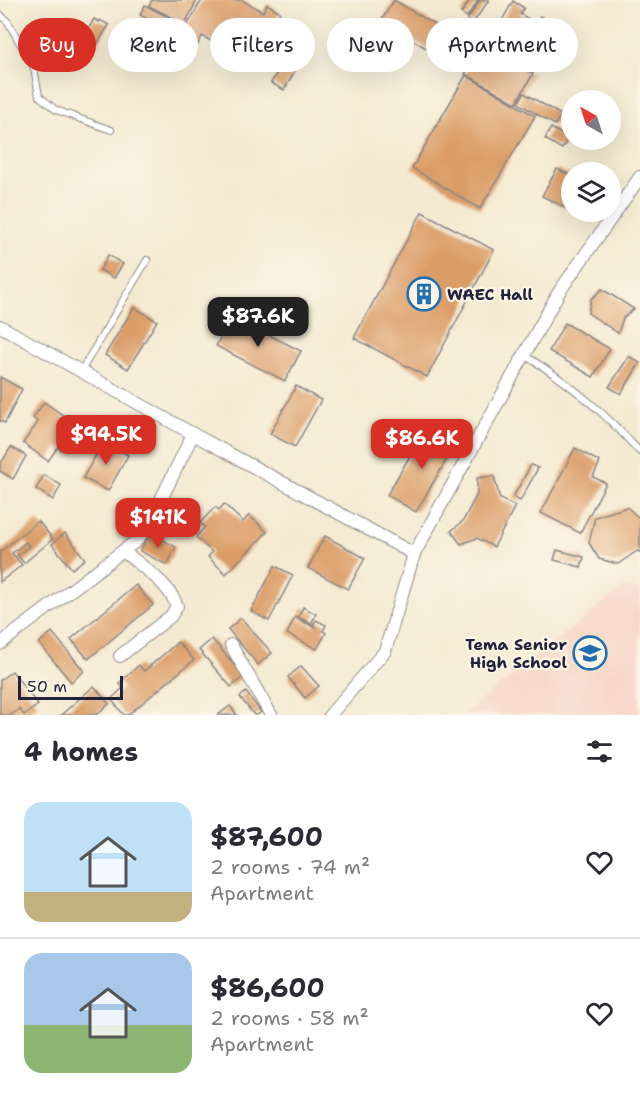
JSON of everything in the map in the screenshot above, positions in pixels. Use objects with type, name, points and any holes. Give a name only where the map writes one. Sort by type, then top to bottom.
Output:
[{"type":"street","points":[[330,715],[385,651],[414,554],[523,354],[560,292],[640,177]]},
{"type":"street","points":[[0,326],[414,554]]},
{"type":"street","points":[[0,644],[136,541],[148,526],[194,434]]},
{"type":"street","points":[[120,656],[171,616],[177,606],[166,587],[123,551]]},
{"type":"street","points":[[231,645],[271,715]]},
{"type":"lane","points":[[0,14],[8,22],[34,68],[39,96],[56,110],[111,130]]},
{"type":"lane","points":[[81,371],[147,260]]},
{"type":"lane","points":[[523,354],[558,375],[583,394],[620,429],[640,452]]},
{"type":"shaded area","name":"Tema Senior High School","points":[[623,587],[640,590],[640,715],[463,715]]},
{"type":"building","points":[[152,0],[197,0],[188,18],[173,18],[149,6]]},
{"type":"building","points":[[202,0],[242,0],[263,12],[267,4],[280,12],[277,18],[210,18],[210,40],[202,36],[198,44],[198,18],[191,18]]},
{"type":"building","points":[[394,0],[426,19],[426,48],[414,41],[414,18],[383,18]]},
{"type":"building","points":[[470,0],[479,0],[467,17],[461,13]]},
{"type":"building","points":[[480,0],[489,0],[476,18],[468,18]]},
{"type":"building","points":[[513,1],[524,8],[520,14],[527,18],[503,18]]},
{"type":"building","points":[[145,5],[169,18],[146,18],[140,15]]},
{"type":"building","points":[[96,20],[99,22],[100,20],[108,27],[96,46]]},
{"type":"building","points":[[277,72],[294,72],[284,90],[271,83]]},
{"type":"building","points":[[466,72],[530,72],[533,74],[516,103],[465,74]]},
{"type":"building","points":[[466,75],[535,116],[480,209],[412,168]]},
{"type":"building","points":[[524,93],[561,115],[555,125],[518,103]]},
{"type":"building","points":[[551,128],[561,134],[561,148],[545,139]]},
{"type":"building","points":[[557,169],[561,171],[561,206],[542,196]]},
{"type":"building","name":"WAEC Hall","points":[[422,212],[494,250],[427,377],[354,338]]},
{"type":"building","points":[[108,255],[123,264],[114,278],[100,270]]},
{"type":"building","points":[[602,289],[634,309],[623,318],[618,333],[588,313],[591,299]]},
{"type":"building","points":[[134,307],[157,321],[128,369],[105,355]]},
{"type":"building","points":[[232,316],[301,351],[285,381],[216,346]]},
{"type":"building","points":[[565,323],[610,349],[593,377],[549,351]]},
{"type":"building","points":[[629,356],[640,363],[621,394],[609,387]]},
{"type":"building","points":[[0,377],[22,389],[5,423],[0,421]]},
{"type":"building","points":[[296,386],[321,400],[295,447],[270,434]]},
{"type":"building","points":[[44,402],[67,418],[64,422],[76,430],[61,450],[58,447],[48,461],[23,443],[38,422],[33,418]]},
{"type":"building","points":[[427,427],[456,444],[416,512],[387,495]]},
{"type":"building","points":[[104,441],[128,455],[108,491],[83,478]]},
{"type":"building","points":[[11,447],[26,456],[13,479],[0,471],[0,465]]},
{"type":"building","points":[[575,448],[600,462],[593,477],[606,483],[580,533],[541,513]]},
{"type":"building","points":[[531,465],[538,468],[520,501],[513,497]]},
{"type":"building","points":[[44,475],[61,485],[53,500],[36,489]]},
{"type":"building","points":[[494,476],[500,499],[515,506],[494,547],[477,538],[461,544],[451,531],[463,521],[477,494],[477,478]]},
{"type":"building","points":[[224,504],[243,522],[249,515],[267,532],[226,574],[208,557],[212,552],[196,537],[205,527],[200,523],[215,507],[219,510]]},
{"type":"building","points":[[627,507],[640,519],[640,552],[637,551],[618,564],[599,559],[589,543],[595,517]]},
{"type":"building","points":[[38,521],[53,539],[24,563],[17,555],[29,546],[26,542],[12,553],[22,565],[0,582],[0,552]]},
{"type":"building","points":[[65,533],[85,559],[72,569],[52,544]]},
{"type":"building","points":[[150,533],[176,547],[167,565],[140,551]]},
{"type":"building","points":[[325,536],[365,558],[348,589],[308,568]]},
{"type":"building","points":[[557,550],[584,557],[581,567],[554,560]]},
{"type":"building","points":[[275,566],[293,575],[269,621],[251,611]]},
{"type":"building","points":[[136,585],[153,605],[88,659],[71,639]]},
{"type":"building","points":[[303,607],[316,614],[311,624],[298,617]]},
{"type":"building","points":[[295,617],[316,628],[313,625],[316,620],[326,625],[323,631],[326,633],[317,649],[287,634]]},
{"type":"building","points":[[241,618],[272,653],[258,665],[228,629]]},
{"type":"building","points":[[52,632],[84,671],[71,682],[39,643]]},
{"type":"building","points":[[212,639],[244,676],[231,687],[199,650]]},
{"type":"building","points":[[178,642],[194,660],[128,715],[124,715],[111,699],[123,688],[119,683],[139,665],[144,671]]},
{"type":"building","points":[[301,666],[319,686],[305,698],[288,677]]},
{"type":"building","points":[[12,671],[38,705],[24,715],[19,709],[11,715],[0,715],[0,680]]},
{"type":"building","points":[[94,686],[109,704],[96,715],[61,715]]},
{"type":"building","points":[[246,692],[261,712],[257,715],[254,715],[240,697]]},
{"type":"building","points":[[230,706],[237,715],[218,715]]},
{"type":"place","name":"WAEC Hall","points":[[424,294]]},
{"type":"place","name":"Tema Senior High School","points":[[590,653]]}]
